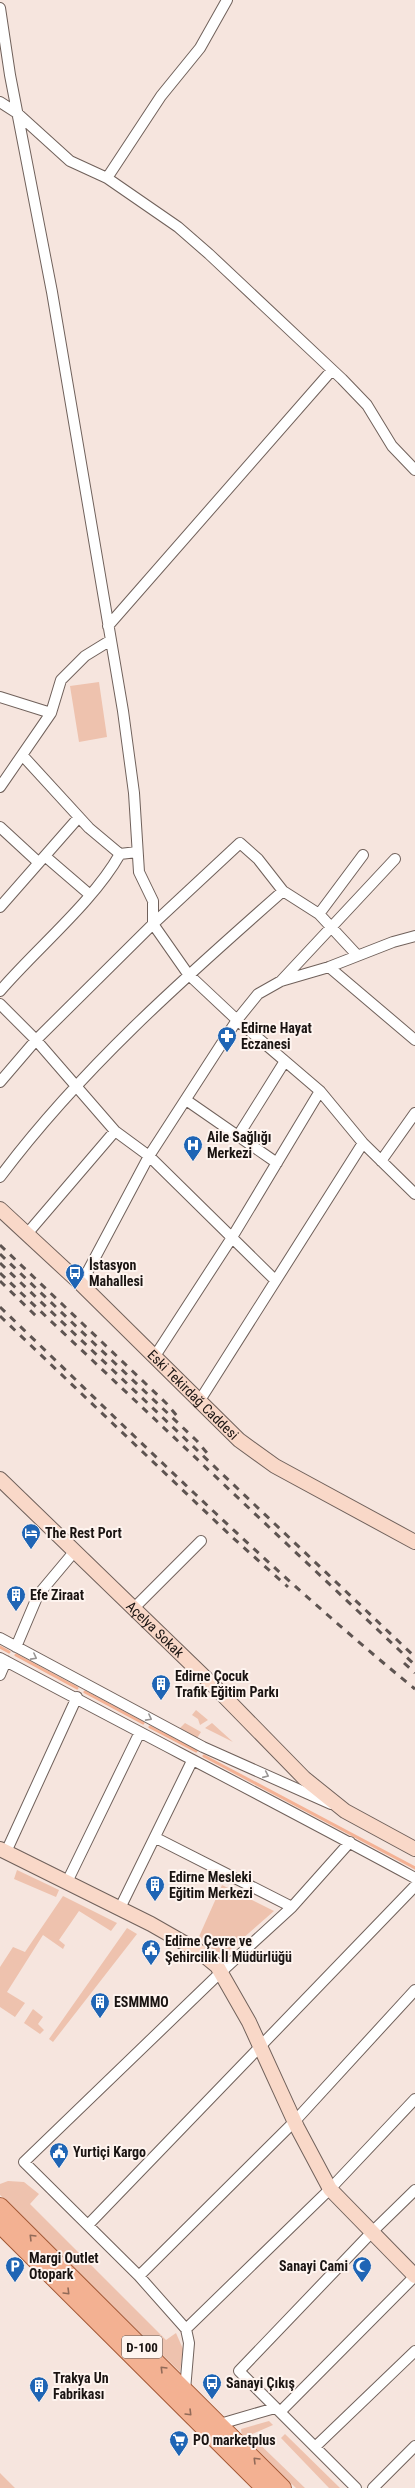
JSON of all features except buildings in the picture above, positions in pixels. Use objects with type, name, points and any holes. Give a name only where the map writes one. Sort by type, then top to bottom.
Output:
[{"type":"main road","name":"D-100","points":[[0,2206],[283,2488]]},
{"type":"main road","name":"D-100","points":[[0,2225],[264,2488]]},
{"type":"street","points":[[107,178],[161,96],[200,48],[227,0]]},
{"type":"street","points":[[0,8],[17,113],[52,292],[111,640],[134,793],[139,872],[153,901],[153,924],[188,974],[236,1020],[320,1091],[363,1143],[415,1194]]},
{"type":"street","points":[[0,102],[17,113],[70,161],[107,178],[178,227],[209,254],[367,405],[392,446],[415,470]]},
{"type":"street","points":[[108,626],[332,370]]},
{"type":"street","points":[[0,786],[23,756],[51,713],[61,680],[85,656],[111,640]]},
{"type":"street","points":[[0,697],[51,713]]},
{"type":"street","points":[[23,756],[79,817],[120,854],[137,852]]},
{"type":"street","points":[[0,907],[79,817]]},
{"type":"street","points":[[0,827],[42,860],[90,894]]},
{"type":"street","points":[[0,1082],[36,1040],[153,924],[240,843],[258,859],[283,890],[319,914],[357,955]]},
{"type":"street","points":[[2,984],[90,894],[113,867],[120,854]]},
{"type":"street","points":[[319,914],[363,854]]},
{"type":"street","points":[[281,981],[395,859]]},
{"type":"street","points":[[0,1177],[23,1146],[77,1086],[188,974],[283,890]]},
{"type":"street","points":[[81,1284],[149,1156],[236,1020],[258,994],[281,981],[328,967],[357,955],[415,936]]},
{"type":"street","points":[[328,967],[415,1040]]},
{"type":"street","points":[[0,1004],[36,1040],[114,1131],[149,1156],[231,1239],[274,1279]]},
{"type":"street","points":[[238,1136],[285,1061]]},
{"type":"street","points":[[155,1356],[231,1239],[320,1091]]},
{"type":"street","points":[[186,1100],[277,1163]]},
{"type":"street","points":[[381,1161],[415,1113]]},
{"type":"street","points":[[26,1235],[114,1131]]},
{"type":"street","points":[[200,1400],[274,1279],[363,1143]]},
{"type":"street","name":"Eski Tekirdağ Caddesi","points":[[0,1209],[26,1235],[81,1284],[239,1440],[275,1466],[415,1542]]},
{"type":"street","name":"Açelya Sokak","points":[[0,1479],[217,1689],[304,1778],[345,1811],[415,1849]]},
{"type":"street","points":[[134,1608],[201,1541]]},
{"type":"street","points":[[16,1647],[38,1595],[74,1552]]},
{"type":"street","points":[[0,1638],[204,1747],[345,1811]]},
{"type":"street","points":[[0,1675],[3,1660],[76,1697],[139,1734],[350,1842],[415,1878]]},
{"type":"street","points":[[76,1697],[3,1850],[120,1908],[200,1952],[217,1966],[260,2047],[294,2122],[330,2189],[415,2276],[277,2410],[220,2424]]},
{"type":"street","points":[[67,1882],[139,1734]]},
{"type":"street","points":[[120,1908],[156,1838],[192,1761]]},
{"type":"street","points":[[156,1838],[292,1907]]},
{"type":"street","points":[[185,2390],[189,2343],[186,2329],[139,2276],[24,2162],[221,1972],[292,1907],[350,1842]]},
{"type":"street","points":[[88,2225],[415,1886]]},
{"type":"street","points":[[139,2276],[294,2122],[415,1990]]},
{"type":"street","points":[[186,2329],[330,2189],[415,2099]]},
{"type":"street","points":[[356,2488],[239,2371],[372,2232],[413,2198]]},
{"type":"street","points":[[315,2447],[415,2351]]},
{"type":"street","points":[[373,2488],[415,2446]]},
{"type":"shaded area","points":[[99,682],[107,737],[79,742],[70,686]]},
{"type":"shaded area","points":[[196,1710],[208,1720],[200,1725],[198,1719],[192,1715]]},
{"type":"shaded area","points":[[185,1723],[201,1732],[197,1738],[180,1728]]},
{"type":"shaded area","points":[[212,1723],[233,1742],[205,1728]]},
{"type":"shaded area","points":[[17,1870],[59,1890],[56,1897],[14,1879]]},
{"type":"shaded area","points":[[222,1885],[274,1911],[224,1955],[197,1941]]},
{"type":"shaded area","points":[[63,1896],[117,1923],[111,1931],[79,1911],[59,1940],[65,1945],[63,1949],[43,1935],[7,1992],[25,2003],[15,2017],[0,2007],[0,1967],[13,1947],[25,1952]]},
{"type":"shaded area","points":[[127,1928],[137,1934],[53,2042],[49,2039]]},
{"type":"shaded area","points":[[33,2009],[43,2017],[38,2024],[44,2030],[40,2034],[24,2023]]},
{"type":"shaded area","points":[[8,2181],[24,2182],[39,2194],[30,2204],[166,2340],[176,2333],[183,2349],[180,2372],[0,2195],[0,2184]]},
{"type":"shaded area","points":[[269,2421],[273,2425],[250,2435],[305,2488],[296,2488],[242,2437],[241,2429]]},
{"type":"shaded area","points":[[285,2434],[340,2488],[329,2488],[281,2438]]},
{"type":"shaded area","points":[[0,2473],[15,2488],[0,2488]]},
{"type":"waterway","points":[[0,1647],[9,1652]]},
{"type":"waterway","points":[[16,1655],[77,1688]]},
{"type":"waterway","points":[[85,1692],[143,1723]]},
{"type":"waterway","points":[[150,1727],[196,1751]]},
{"type":"waterway","points":[[204,1756],[415,1868]]},
{"type":"railway","points":[[0,1245],[167,1404],[177,1416]]},
{"type":"railway","points":[[0,1254],[197,1441],[207,1453]]},
{"type":"railway","points":[[0,1263],[415,1657]]},
{"type":"railway","points":[[0,1273],[415,1665]]},
{"type":"railway","points":[[0,1281],[36,1316]]},
{"type":"railway","points":[[0,1307],[255,1550],[361,1644],[415,1689]]},
{"type":"railway","points":[[0,1316],[232,1537],[288,1587]]},
{"type":"railway","points":[[404,1663],[415,1673]]},
{"type":"place","name":"Edirne Hayat Eczanesi","points":[[227,1053]]},
{"type":"place","name":"Aile Sağlığı Merkezi","points":[[193,1162]]},
{"type":"place","name":"İstasyon Mahallesi","points":[[75,1290]]},
{"type":"place","name":"The Rest Port","points":[[31,1550]]},
{"type":"place","name":"Efe Ziraat","points":[[16,1612]]},
{"type":"place","name":"Edirne Çocuk Trafik Eğitim Parkı","points":[[161,1701]]},
{"type":"place","name":"Edirne Mesleki Eğitim Merkezi","points":[[155,1902]]},
{"type":"place","name":"Edirne Çevre ve Şehircilik İl Müdürlüğü","points":[[151,1966]]},
{"type":"place","name":"ESMMMO","points":[[100,2019]]},
{"type":"place","name":"Yurtiçi Kargo","points":[[59,2169]]},
{"type":"place","name":"Margi Outlet Otopark","points":[[15,2283]]},
{"type":"place","name":"Sanayi Cami","points":[[362,2283]]},
{"type":"place","name":"Sanayi Çıkış","points":[[212,2400]]},
{"type":"place","name":"Trakya Un Fabrikası","points":[[39,2403]]},
{"type":"place","name":"PO marketplus","points":[[179,2457]]}]
